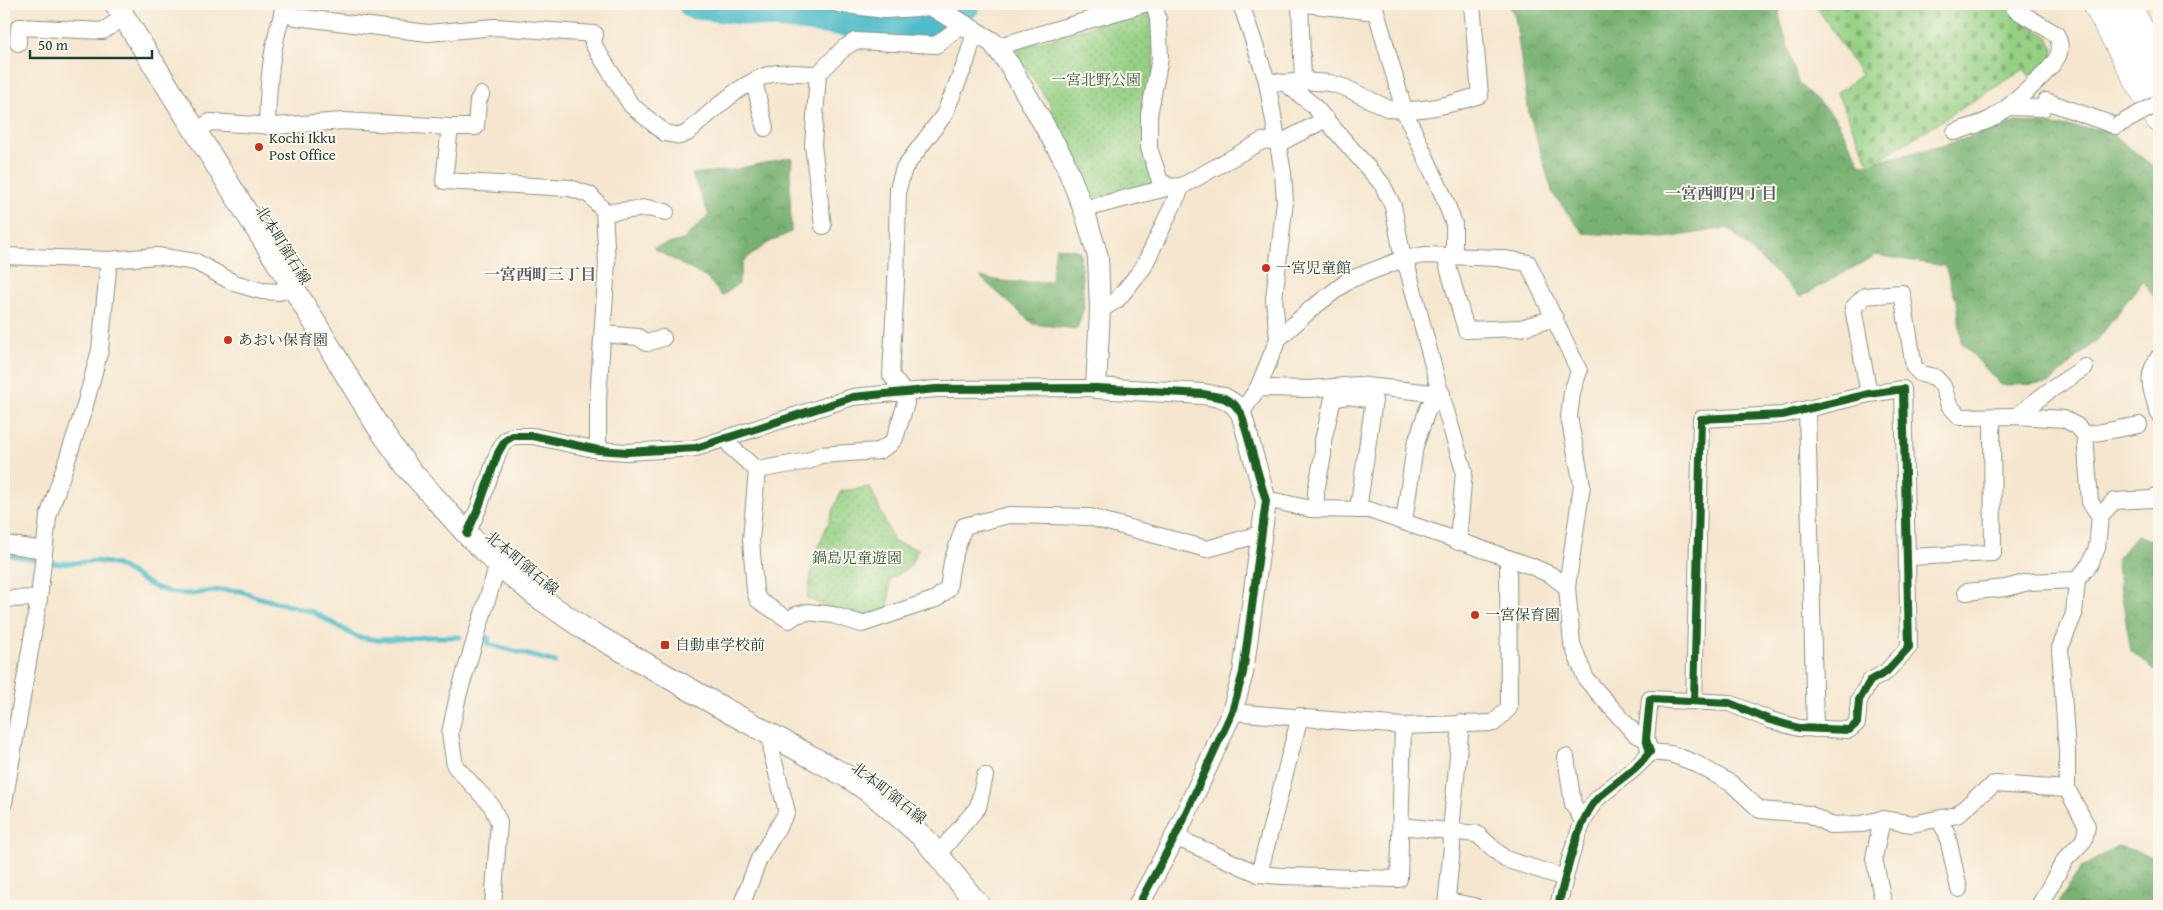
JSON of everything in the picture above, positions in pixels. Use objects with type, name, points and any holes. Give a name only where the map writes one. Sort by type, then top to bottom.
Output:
[{"type":"highway","points":[[2097,4],[2159,118]]},
{"type":"highway","points":[[2126,4],[2159,66]]},
{"type":"main road","name":"北本町領石線","points":[[120,10],[293,287],[376,425],[408,468],[467,534],[498,564],[537,596],[583,628],[848,777],[874,795],[924,838],[979,906]]},
{"type":"street","points":[[838,4],[885,10],[935,5],[996,47],[1009,64],[1063,158],[1084,210],[1098,257],[1100,310],[1096,388]]},
{"type":"street","points":[[996,47],[1144,4]]},
{"type":"street","points":[[1154,4],[1158,19],[1160,58],[1149,115],[1149,148],[1160,181],[1176,186]]},
{"type":"street","points":[[1242,4],[1267,81],[1283,173],[1285,200],[1274,299],[1278,339]]},
{"type":"street","points":[[1300,4],[1303,81]]},
{"type":"street","points":[[1305,4],[1375,8],[1404,110],[1443,195],[1454,224],[1450,256],[1466,330],[1521,328],[1555,318]]},
{"type":"street","points":[[1267,81],[1330,83],[1346,88],[1389,109],[1404,110],[1418,110],[1453,104],[1480,95],[1472,4]]},
{"type":"street","points":[[1955,132],[1988,120],[2009,107],[2053,65],[2059,53],[2059,40],[2056,34],[2016,10],[2012,4]]},
{"type":"street","points":[[267,126],[267,92],[272,57],[284,8],[296,17],[428,33],[495,28],[595,34],[593,44],[631,105],[665,133],[680,136],[687,133],[728,98],[754,81],[777,73],[818,74]]},
{"type":"street","points":[[18,43],[19,27],[103,32],[120,10]]},
{"type":"street","points":[[824,226],[813,146],[818,74],[844,48],[855,41],[936,45],[969,28]]},
{"type":"street","points":[[758,470],[808,461],[820,455],[879,451],[895,438],[906,403],[902,391],[890,375],[896,283],[898,189],[904,168],[944,115],[966,62],[969,28]]},
{"type":"street","points":[[754,81],[765,128]]},
{"type":"street","points":[[1285,83],[1313,105],[1326,119],[1382,184],[1393,206],[1403,258],[1408,270],[1437,399],[1464,471],[1458,542]]},
{"type":"street","points":[[196,131],[210,122],[267,126],[343,121],[476,127],[478,101],[481,96]]},
{"type":"street","points":[[2009,107],[2042,108],[2046,102],[2116,126],[2159,103]]},
{"type":"street","points":[[1084,210],[1176,186],[1262,141],[1286,140],[1326,119]]},
{"type":"street","points":[[450,127],[444,181],[570,188],[590,195],[604,211],[607,263],[598,400],[598,450]]},
{"type":"street","points":[[1100,310],[1117,300],[1143,268],[1176,186]]},
{"type":"street","points":[[604,211],[647,208],[666,212]]},
{"type":"street","points":[[1241,413],[1258,388],[1278,339],[1311,309],[1349,280],[1403,258],[1425,255],[1498,258],[1528,262],[1579,371],[1572,392],[1569,418],[1582,485],[1567,587],[1572,644],[1586,679],[1634,734],[1648,746],[1695,763],[1732,784],[1760,810],[1809,814],[1830,825],[1862,824],[1882,819],[1912,824],[1956,815],[1995,784],[2067,789]]},
{"type":"street","points":[[4,256],[109,260],[157,256],[185,259],[196,262],[234,283],[262,292],[279,292],[293,287]]},
{"type":"street","points":[[4,803],[7,759],[39,598],[48,517],[84,409],[100,350],[109,260]]},
{"type":"street","points":[[1869,394],[1854,308],[1865,296],[1902,293],[1914,367],[1921,374],[1934,377],[1943,386],[1949,405],[1960,417],[1992,418],[2017,416],[2064,419],[2077,426],[2085,435],[2090,502],[2100,516]]},
{"type":"street","points":[[603,334],[638,337],[647,342],[663,338]]},
{"type":"street","points":[[2159,357],[2152,366],[2149,382],[2159,414]]},
{"type":"street","points":[[2017,416],[2046,392],[2085,367]]},
{"type":"street","points":[[1258,388],[1310,389],[1357,385],[1437,399]]},
{"type":"street","points":[[467,534],[479,507],[498,453],[505,441],[513,436],[523,435],[598,450],[627,452],[696,448],[834,401],[902,391],[936,389],[1096,388],[1203,394],[1224,398],[1234,404],[1241,413],[1266,501],[1242,673],[1232,712],[1174,837],[1138,906]]},
{"type":"street","points":[[1558,906],[1583,821],[1597,799],[1641,765],[1648,746],[1650,699],[1729,703],[1770,720],[1799,728],[1849,730],[1857,723],[1859,700],[1870,681],[1886,672],[1909,647],[1903,389],[1869,394],[1782,416],[1701,419],[1694,701]]},
{"type":"street","points":[[1316,509],[1316,490],[1323,455],[1323,440],[1332,399],[1348,396],[1374,400],[1380,398],[1437,399]]},
{"type":"street","points":[[1404,521],[1415,446],[1428,408],[1437,399]]},
{"type":"street","points":[[1358,510],[1374,400]]},
{"type":"street","points":[[1412,409],[1415,412],[1411,439],[1415,446]]},
{"type":"street","points":[[1807,410],[1815,729]]},
{"type":"street","points":[[1908,557],[1993,553],[1992,418]]},
{"type":"street","points":[[2085,435],[2139,425]]},
{"type":"street","points":[[726,439],[732,448],[758,470]]},
{"type":"street","points":[[758,470],[751,540],[755,592],[758,600],[789,620],[796,615],[808,612],[833,615],[862,624],[936,599],[948,589],[952,562],[964,526],[1009,515],[1088,517],[1207,549],[1261,534]]},
{"type":"street","points":[[2039,906],[2066,860],[2084,840],[2087,826],[2067,789],[2067,752],[2060,648],[2074,614],[2077,580],[2090,564],[2097,548],[2100,516],[2114,501],[2153,499],[2159,494]]},
{"type":"street","points":[[1266,501],[1316,509],[1369,510],[1531,566],[1567,587]]},
{"type":"street","points":[[4,544],[44,557]]},
{"type":"street","points":[[1232,712],[1300,716],[1403,726],[1494,723],[1508,708],[1508,559]]},
{"type":"street","points":[[494,906],[499,822],[491,806],[455,766],[450,733],[458,696],[498,564]]},
{"type":"street","points":[[1966,592],[2006,588],[2028,582],[2077,580]]},
{"type":"street","points":[[4,599],[39,598]]},
{"type":"street","points":[[1259,874],[1300,716]]},
{"type":"street","points":[[1461,723],[1451,831],[1452,847],[1447,904],[1474,906]]},
{"type":"street","points":[[1174,837],[1259,874],[1399,879],[1403,726]]},
{"type":"street","points":[[740,906],[759,859],[787,812],[772,754],[771,733]]},
{"type":"street","points":[[1566,757],[1573,804],[1583,821]]},
{"type":"street","points":[[938,854],[978,807],[985,776]]},
{"type":"street","points":[[1882,819],[1874,858],[1884,906]]},
{"type":"street","points":[[1939,819],[1948,834],[1959,889]]},
{"type":"street","points":[[1401,826],[1477,834],[1505,859],[1565,878]]},
{"type":"green space","points":[[1509,4],[1781,4],[1779,15],[1798,83],[1835,117],[1861,165],[1938,147],[2018,122],[2107,130],[2159,171],[2159,304],[2143,280],[2098,339],[2048,384],[2001,385],[1961,342],[1958,307],[1945,266],[1876,255],[1800,297],[1728,228],[1665,238],[1583,233],[1553,194],[1529,113],[1515,17]]},
{"type":"green space","points":[[1815,4],[2004,4],[2013,15],[2048,37],[2054,50],[2050,60],[2029,76],[2023,70],[1870,165],[1837,93],[1861,75]]},
{"type":"green space","name":"一宮北野公園","points":[[1143,11],[1151,13],[1153,25],[1154,178],[1150,187],[1100,198],[1093,196],[1048,101],[1017,54],[1019,48]]},
{"type":"green space","points":[[792,157],[790,183],[791,232],[768,243],[743,261],[738,284],[722,296],[708,279],[653,248],[683,240],[709,215],[692,174],[732,170]]},
{"type":"green space","points":[[1056,247],[1080,251],[1084,308],[1077,329],[1033,324],[980,277],[1016,282],[1051,281]]},
{"type":"green space","name":"鍋島児童遊園","points":[[870,487],[894,542],[918,549],[910,567],[890,579],[888,618],[847,613],[807,598],[815,556],[841,491]]},
{"type":"green space","points":[[2137,535],[2159,543],[2159,673],[2131,651],[2116,560]]},
{"type":"green space","points":[[2118,846],[2159,858],[2159,906],[2056,906],[2081,868]]},
{"type":"waterway","points":[[693,4],[907,29],[924,26],[966,4]]},
{"type":"waterway","points":[[4,554],[59,564],[96,561],[117,565],[152,586],[173,593],[192,594],[220,590],[241,591],[313,612],[357,637],[378,640],[460,637]]},
{"type":"waterway","points":[[484,638],[489,638],[488,644],[555,662]]},
{"type":"cycle path","points":[[467,534],[479,507],[498,453],[505,441],[513,436],[533,436],[598,450],[627,452],[696,448],[853,397],[936,389],[1096,388],[1203,394],[1224,398],[1234,404],[1241,413],[1266,501],[1243,673],[1232,712],[1175,837],[1138,906]]},
{"type":"cycle path","points":[[1558,906],[1573,849],[1584,819],[1591,807],[1598,798],[1638,765],[1650,752],[1646,739],[1650,699],[1729,703],[1770,720],[1799,728],[1849,730],[1857,723],[1859,700],[1870,681],[1886,672],[1909,647],[1903,389],[1869,394],[1782,415],[1701,419],[1694,701]]},
{"type":"place","name":"Kochi Ikku Post Office","points":[[259,147]]},
{"type":"place","name":"一宮児童館","points":[[1266,268]]},
{"type":"place","name":"あおい保育園","points":[[228,340]]},
{"type":"place","name":"一宮保育園","points":[[1475,615]]},
{"type":"place","name":"自動車学校前","points":[[665,645]]},
{"type":"district","name":"一宮西町四丁目","points":[[1721,193]]},
{"type":"district","name":"一宮西町三丁目","points":[[540,274]]}]
